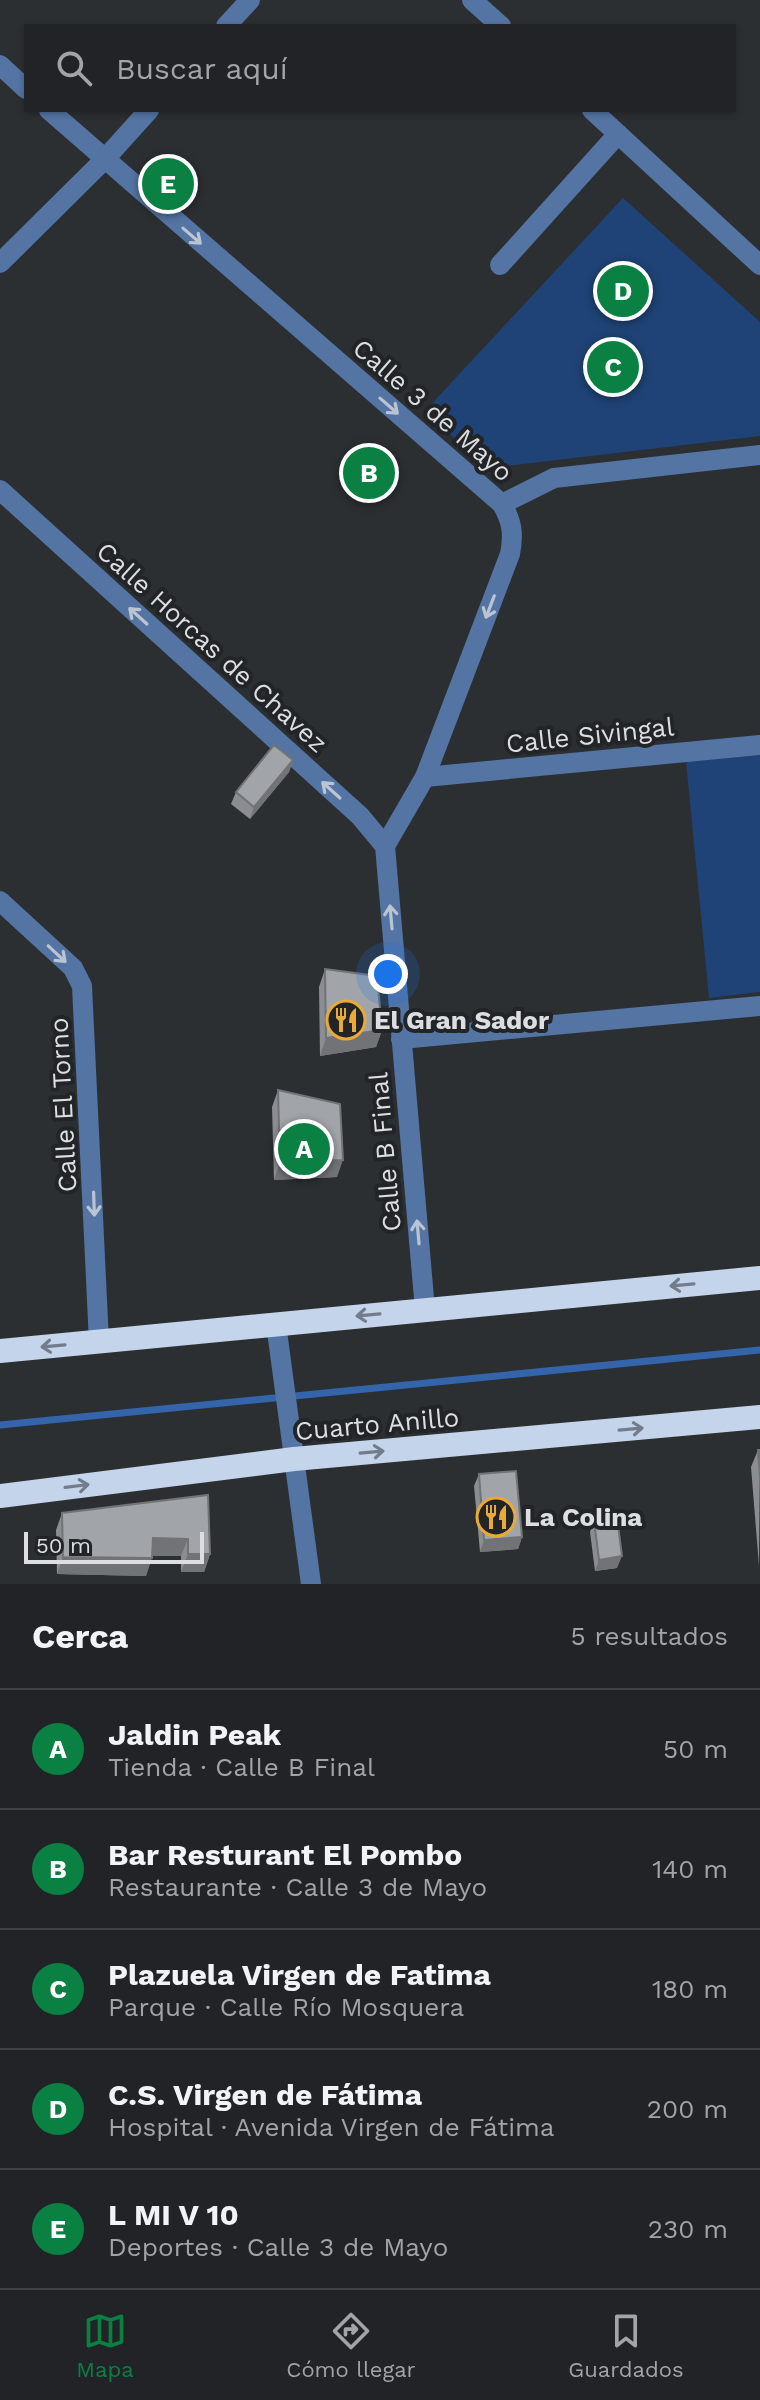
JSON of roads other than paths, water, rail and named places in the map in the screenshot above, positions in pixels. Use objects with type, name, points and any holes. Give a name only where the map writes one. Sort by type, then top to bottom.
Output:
[{"type":"highway","points":[[0,1351],[760,1278]]},
{"type":"highway","name":"Cuarto Anillo","points":[[0,1496],[294,1459],[760,1417]]},
{"type":"street","points":[[228,24],[250,0]]},
{"type":"street","points":[[472,0],[499,24]]},
{"type":"street","points":[[0,65],[24,87]]},
{"type":"street","name":"Calle 3 de Mayo","points":[[51,112],[502,504],[512,521],[514,535],[510,554],[425,777],[385,846]]},
{"type":"street","points":[[0,263],[104,160],[147,112]]},
{"type":"street","points":[[594,112],[760,265]]},
{"type":"street","points":[[500,265],[618,134]]},
{"type":"street","points":[[502,504],[536,484],[554,478],[760,455]]},
{"type":"street","name":"Calle Horcas de Chavez","points":[[0,490],[360,816],[385,846]]},
{"type":"street","name":"Calle Sivingal","points":[[425,777],[760,745]]},
{"type":"street","name":"Calle B Final","points":[[385,846],[425,1310]]},
{"type":"street","name":"Calle El Torno","points":[[0,901],[73,968],[82,986],[99,1342]]},
{"type":"street","points":[[401,1039],[760,1006]]},
{"type":"street","points":[[276,1324],[311,1584]]},
{"type":"waterway","points":[[0,1425],[760,1350]]},
{"type":"place","name":"L MI V 10","points":[[168,184]]},
{"type":"place","name":"C.S. Virgen de Fátima","points":[[623,291]]},
{"type":"place","name":"Plazuela Virgen de Fatima","points":[[613,367]]},
{"type":"place","name":"Bar Resturant El Pombo","points":[[369,473]]},
{"type":"place","name":"El Gran Sador","points":[[346,1020]]},
{"type":"place","name":"Jaldin Peak","points":[[304,1149]]},
{"type":"place","name":"La Colina","points":[[496,1517]]}]
